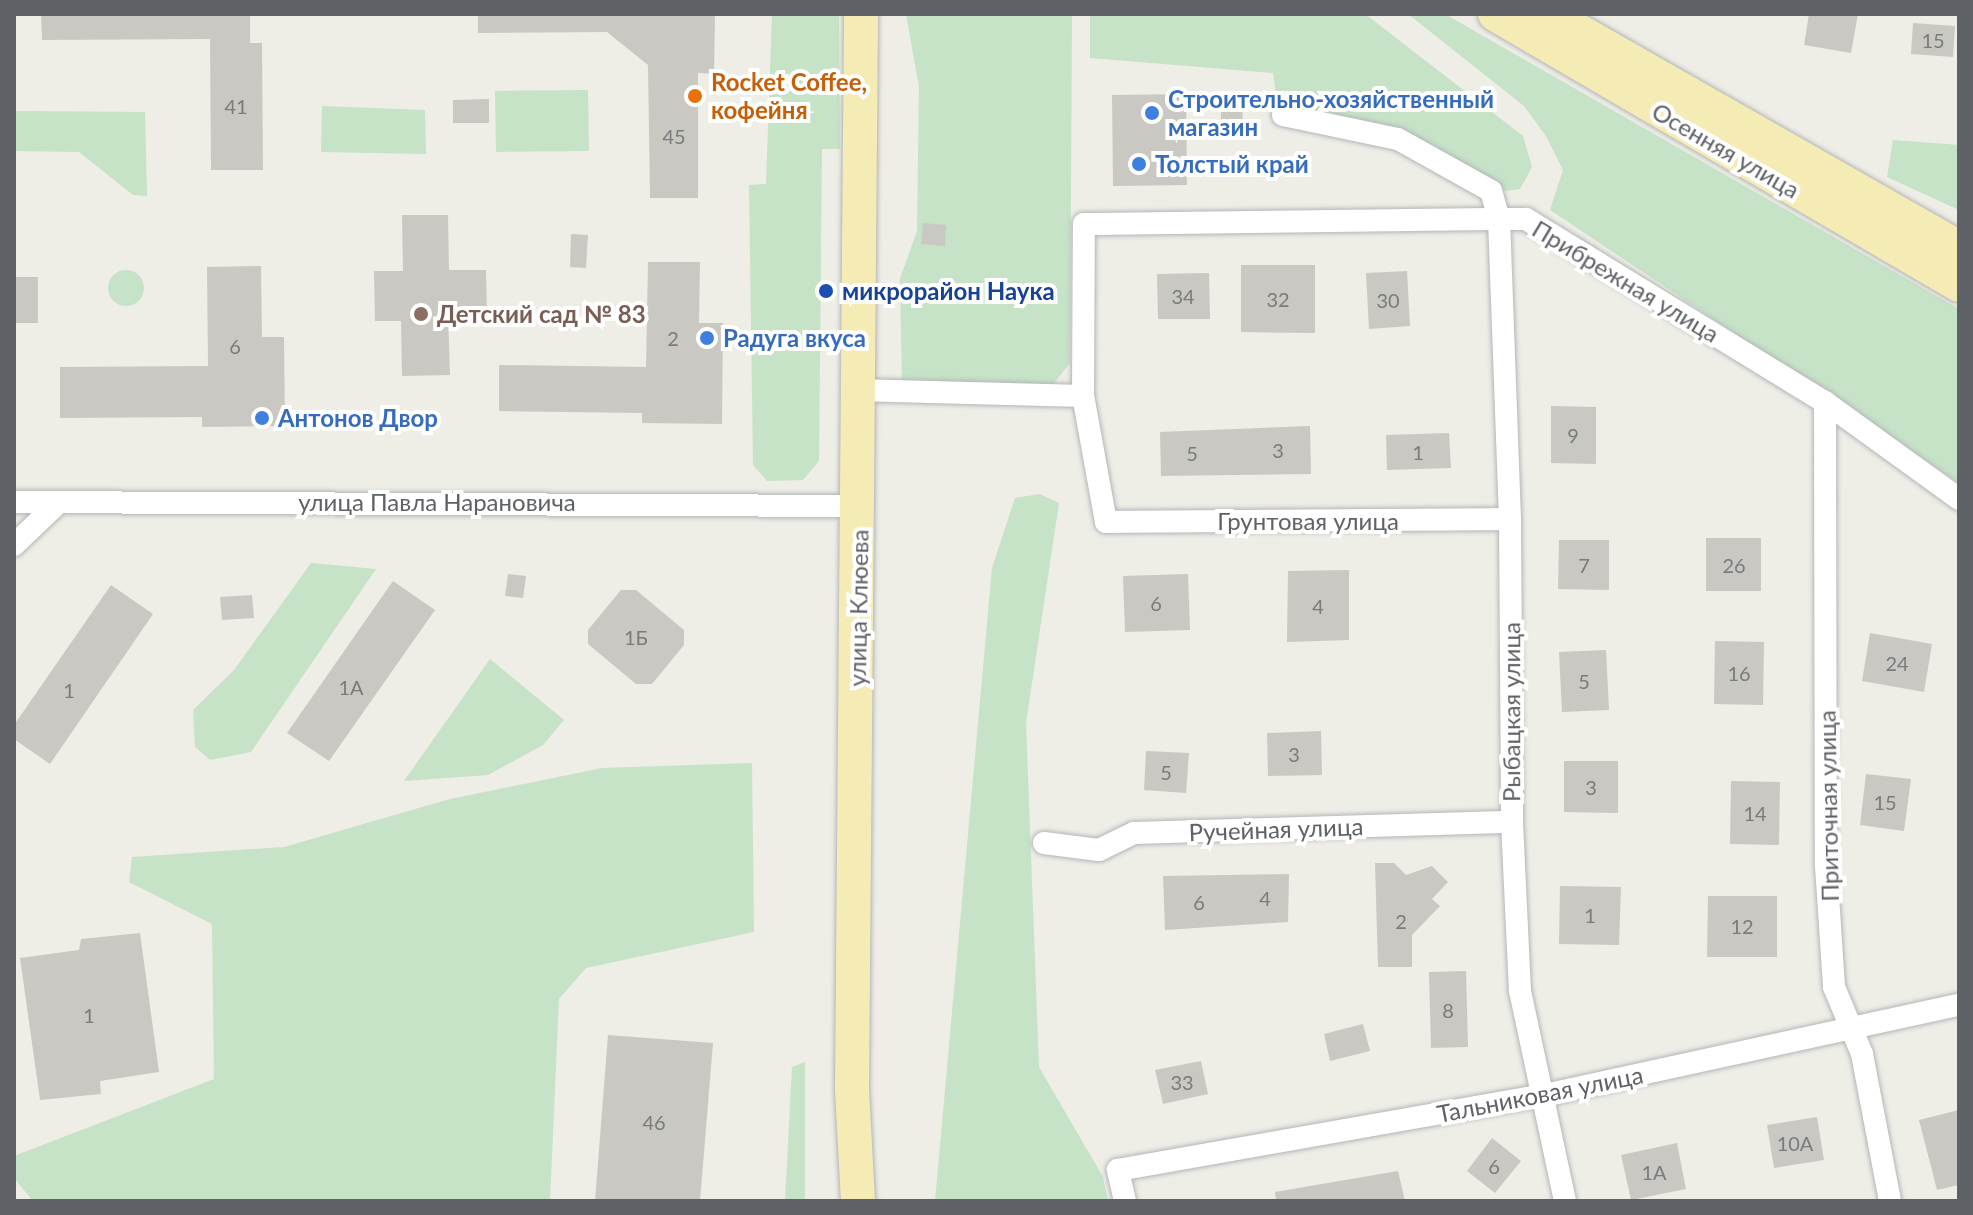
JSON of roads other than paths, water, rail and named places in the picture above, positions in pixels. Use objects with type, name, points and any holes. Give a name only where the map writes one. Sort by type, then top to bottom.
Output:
[{"type":"main road","name":"улица Клюева","points":[[858,1201],[852,1089],[861,14]]},
{"type":"main road","name":"Осенняя улица","points":[[1495,14],[1959,285]]},
{"type":"main road","name":"Осенняя улица","points":[[1549,14],[1959,248]]},
{"type":"street","name":"Прибрежная улица","points":[[1283,115],[1398,139],[1491,191],[1499,219],[1526,219],[1825,402],[1959,499]]},
{"type":"street","points":[[856,390],[1083,396],[1084,224],[1499,219]]},
{"type":"street","name":"Рыбацкая улица","points":[[1499,219],[1510,519],[1512,822],[1520,991],[1545,1095],[1565,1201]]},
{"type":"street","name":"Грунтовая улица","points":[[1083,396],[1106,522],[1510,519]]},
{"type":"street","name":"Приточная улица","points":[[1825,402],[1826,866],[1834,987],[1851,1029],[1890,1201]]},
{"type":"street","name":"улица Павла Нарановича","points":[[14,502],[859,506]]},
{"type":"street","points":[[14,545],[58,503]]},
{"type":"street","name":"Ручейная улица","points":[[1044,843],[1099,850],[1134,833],[1512,822]]},
{"type":"street","name":"Тальниковая улица","points":[[1125,1201],[1118,1170],[1545,1095],[1959,1005]]},
{"type":"place","name":"Rocket Coffee, кофейня","points":[[695,96]]},
{"type":"place","name":"Строительно-хозяйственный магазин","points":[[1152,113]]},
{"type":"place","name":"Толстый край","points":[[1139,164]]},
{"type":"place","name":"микрорайон Наука","points":[[826,291]]},
{"type":"place","name":"Детский сад № 83","points":[[421,314]]},
{"type":"place","name":"Радуга вкуса","points":[[707,338]]},
{"type":"place","name":"Антонов Двор","points":[[262,418]]}]
